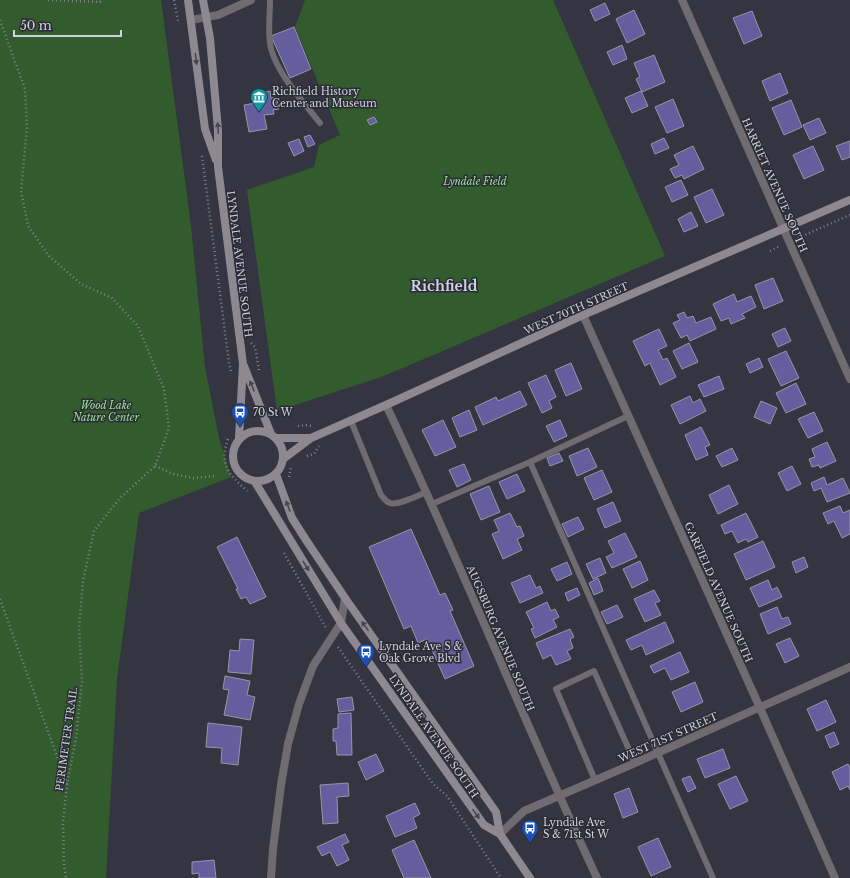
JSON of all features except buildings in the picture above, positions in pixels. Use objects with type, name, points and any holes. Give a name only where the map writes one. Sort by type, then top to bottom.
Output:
[{"type":"main road","name":"LYNDALE AVENUE SOUTH","points":[[188,0],[205,128],[218,166]]},
{"type":"main road","name":"LYNDALE AVENUE SOUTH","points":[[203,0],[210,38],[218,130],[218,166],[243,364],[239,438],[232,453],[232,461],[235,469],[240,475],[247,480],[255,482],[341,623],[484,825],[500,834]]},
{"type":"main road","name":"WEST 70TH STREET","points":[[283,459],[311,438],[583,315],[850,200]]},
{"type":"main road","name":"LYNDALE AVENUE SOUTH","points":[[243,364],[273,436],[282,450],[283,459]]},
{"type":"main road","points":[[239,438],[246,433],[255,431],[263,431],[273,436]]},
{"type":"main road","name":"WEST 70TH STREET","points":[[273,436],[311,438]]},
{"type":"main road","points":[[255,482],[270,479],[281,467],[283,459]]},
{"type":"main road","name":"LYNDALE AVENUE SOUTH","points":[[276,474],[292,518],[345,598],[496,812],[500,834],[530,878]]},
{"type":"street","points":[[191,20],[218,15],[251,0]]},
{"type":"street","name":"HARRIET AVENUE SOUTH","points":[[682,0],[850,379]]},
{"type":"street","name":"GARFIELD AVENUE SOUTH","points":[[583,315],[835,878]]},
{"type":"street","name":"AUGSBURG AVENUE SOUTH","points":[[386,405],[427,492],[559,796],[597,878]]},
{"type":"street","points":[[271,878],[281,785],[288,744],[299,704],[313,666],[341,623],[345,598]]},
{"type":"street","name":"WEST 71ST STREET","points":[[500,834],[524,810],[658,753],[850,667]]},
{"type":"lane","points":[[270,0],[269,34],[270,45],[273,53],[289,84],[320,124]]},
{"type":"lane","points":[[432,504],[530,462],[628,416]]},
{"type":"lane","points":[[351,421],[381,495],[387,502],[392,504],[398,503],[427,492]]},
{"type":"lane","points":[[530,462],[714,878]]},
{"type":"lane","points":[[595,780],[556,689],[594,671],[635,763]]},
{"type":"path","points":[[48,0],[100,2],[101,0]]},
{"type":"path","points":[[174,0],[180,28]]},
{"type":"path","name":"PERIMETER TRAIL","points":[[0,20],[25,89],[27,127],[21,191],[28,226],[49,256],[81,284],[112,298],[138,326],[164,388],[169,428],[155,466],[120,498],[94,531],[83,582],[79,628],[82,682],[76,738],[67,785],[63,821],[64,865],[66,878]]},
{"type":"path","points":[[201,152],[232,376]]},
{"type":"path","points":[[770,251],[850,215]]},
{"type":"path","points":[[228,438],[224,457],[225,466],[231,476],[248,492]]},
{"type":"path","points":[[303,457],[314,454]]},
{"type":"path","points":[[290,482],[290,468],[294,464]]},
{"type":"path","points":[[155,466],[173,474],[193,478],[215,476]]},
{"type":"path","points":[[282,550],[324,625]]},
{"type":"path","points":[[0,599],[67,785]]},
{"type":"path","points":[[340,649],[432,784],[447,796],[501,878]]},
{"type":"green space","name":"Wood Lake Nature Center","points":[[0,0],[161,0],[191,226],[205,367],[219,438],[231,477],[139,513],[117,679],[106,878],[0,878]]},
{"type":"green space","name":"Lyndale Field","points":[[305,0],[553,0],[665,256],[384,376],[277,411],[247,190],[314,167],[319,145],[340,135],[295,27]]},
{"type":"place","name":"Richfield History Center and Museum","points":[[259,112]]},
{"type":"place","name":"70 St W","points":[[240,427]]},
{"type":"place","name":"Lyndale Ave S & Oak Grove Blvd","points":[[366,667]]},
{"type":"place","name":"Lyndale Ave S & 71st St W","points":[[530,843]]},
{"type":"district","name":"Richfield","points":[[444,286]]}]
